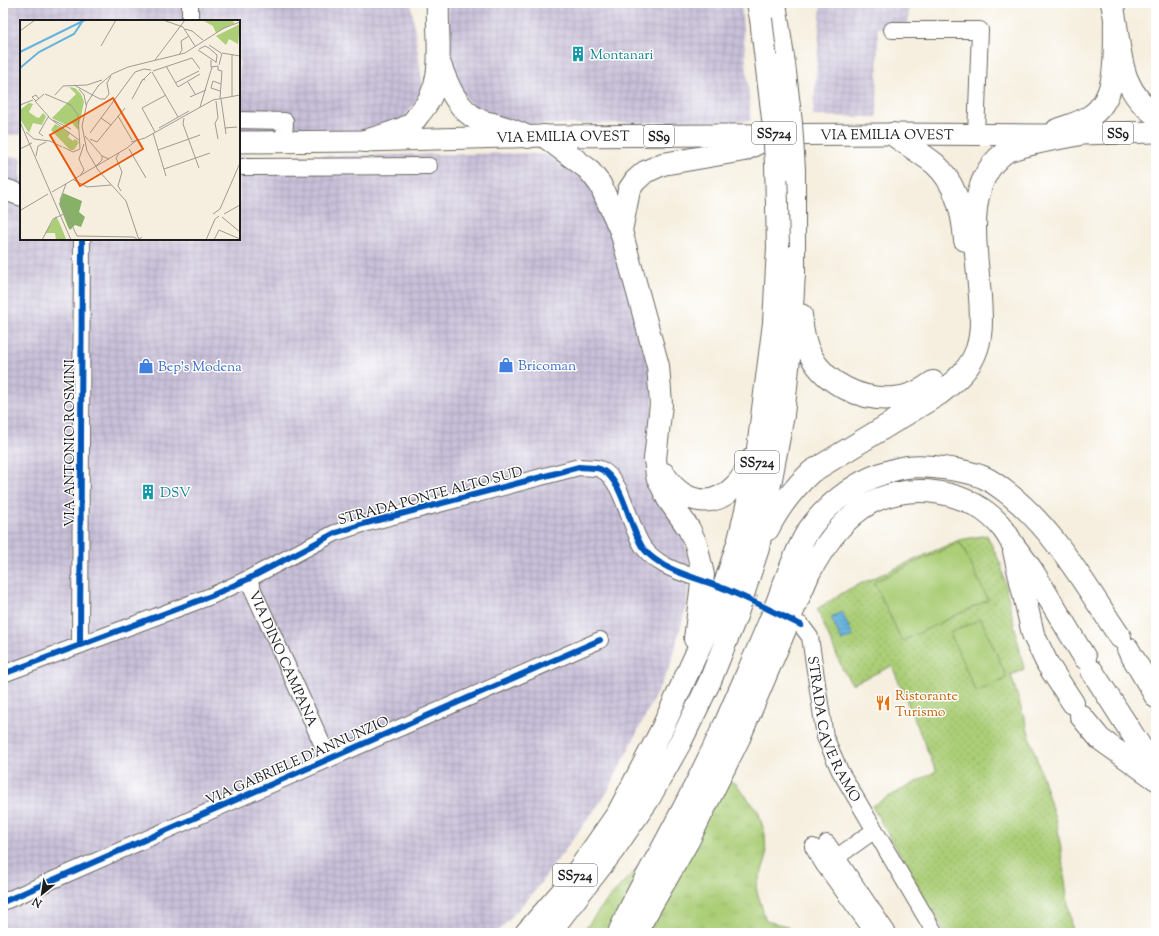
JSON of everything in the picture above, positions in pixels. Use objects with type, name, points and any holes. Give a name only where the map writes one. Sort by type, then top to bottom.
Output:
[{"type":"highway","points":[[366,141],[391,133],[411,124],[426,107],[434,92],[439,62],[438,3]]},
{"type":"highway","name":"SS724","points":[[549,933],[603,863],[648,800],[680,743],[710,681],[736,616],[758,548],[783,415],[789,358],[789,249],[776,164],[768,11]]},
{"type":"highway","points":[[1114,11],[1124,72],[1129,86],[1144,107],[1156,115]]},
{"type":"highway","points":[[1042,135],[1088,118],[1103,105],[1110,92],[1113,76],[1114,11]]},
{"type":"highway","points":[[439,62],[446,82],[455,98],[465,110],[481,120],[536,137],[588,169],[600,184],[620,231],[658,366],[660,404],[655,459],[657,476],[668,499],[689,529],[696,544],[703,575],[697,630],[690,667]]},
{"type":"highway","points":[[789,249],[801,279],[800,303],[802,331],[805,342],[812,357],[822,372],[837,384],[871,397],[893,398],[912,394],[928,386],[950,366],[967,336],[970,327],[964,223],[954,192],[945,175],[935,164],[892,134]]},
{"type":"highway","points":[[758,548],[784,501],[811,472],[939,394],[952,384],[962,373],[975,353],[981,330],[975,231],[977,200],[983,179],[992,165],[1005,153],[1021,147],[1080,134]]},
{"type":"highway","points":[[620,231],[629,190],[645,172],[663,164],[744,150],[774,135]]},
{"type":"highway","name":"SS724","points":[[526,933],[568,885],[618,813],[662,729],[718,606],[739,540],[755,472],[774,323],[789,249]]},
{"type":"highway","points":[[656,450],[664,474],[676,490],[695,500],[707,500],[719,498],[729,492],[737,484],[746,471],[759,445]]},
{"type":"highway","points":[[619,933],[626,916],[714,747],[806,535],[825,511],[845,493],[872,476],[900,467],[936,467],[972,473],[985,478],[1002,488],[1030,512],[1048,532],[1124,643],[1156,697]]},
{"type":"highway","points":[[636,933],[688,841],[739,738],[808,573],[823,548],[841,525],[861,508],[884,497],[901,493],[919,492],[956,497],[982,509],[1004,529],[1032,571],[1088,664],[1156,771]]},
{"type":"highway","points":[[1012,542],[1033,634],[1048,665],[1077,709],[1100,739],[1156,780]]},
{"type":"main road","name":"VIA EMILIA OVEST","points":[[240,142],[536,137],[892,134],[1042,135],[1156,132]]},
{"type":"main road","points":[[3,184],[20,185]]},
{"type":"main road","points":[[3,189],[20,195]]},
{"type":"street","points":[[190,3],[190,20]]},
{"type":"street","points":[[892,30],[980,30],[976,135]]},
{"type":"street","points":[[240,120],[285,121],[284,141]]},
{"type":"street","points":[[366,141],[366,166]]},
{"type":"street","points":[[240,167],[428,166]]},
{"type":"street","name":"VIA ANTONIO ROSMINI","points":[[80,645],[82,240]]},
{"type":"street","name":"STRADA PONTE ALTO SUD","points":[[3,674],[211,596],[248,579],[335,532],[579,467],[600,469],[609,476],[619,488],[634,529],[644,548],[662,564],[672,570],[696,578]]},
{"type":"street","name":"VIA DINO CAMPANA","points":[[248,579],[329,759]]},
{"type":"street","name":"STRADA CAVE RAMO","points":[[801,625],[810,637],[825,736],[840,771],[935,933]]},
{"type":"street","name":"VIA GABRIELE D'ANNUNZIO","points":[[3,902],[600,640]]},
{"type":"street","points":[[830,861],[875,830]]},
{"type":"street","points":[[820,845],[874,933]]},
{"type":"street","points":[[830,861],[888,933]]},
{"type":"shaded area","points":[[3,3],[411,3],[424,94],[397,125],[373,131],[240,134],[240,20],[20,20],[20,135],[3,135]]},
{"type":"shaded area","points":[[447,3],[741,3],[751,121],[505,125],[482,118],[454,84],[448,31]]},
{"type":"shaded area","points":[[821,3],[909,3],[908,28],[878,28],[877,117],[813,116]]},
{"type":"shaded area","points":[[527,153],[552,156],[573,165],[596,190],[631,294],[653,373],[653,417],[691,567],[687,603],[671,664],[607,793],[534,892],[497,933],[3,933],[3,156],[20,157],[20,240],[240,240],[240,157]]},
{"type":"green space","points":[[987,535],[1001,565],[1024,669],[1011,675],[1058,828],[1072,933],[945,933],[872,806],[936,771],[892,666],[852,684],[843,670],[817,609],[849,589],[959,540]]},
{"type":"green space","points":[[960,542],[988,600],[902,641],[874,582]]},
{"type":"green space","points":[[981,619],[1007,678],[976,692],[950,633]]},
{"type":"green space","points":[[720,775],[736,784],[758,811],[765,834],[766,859],[756,888],[766,921],[787,926],[791,933],[583,933],[600,909],[669,837]]},
{"type":"water","points":[[842,612],[853,636],[842,641],[831,617]]},
{"type":"tunnel","points":[[696,578],[731,591],[782,616]]},
{"type":"cycle path","points":[[80,645],[82,240]]},
{"type":"cycle path","points":[[3,674],[211,596],[248,579],[335,533],[363,524],[579,467],[598,468],[608,474],[620,493],[638,539],[643,548],[651,557],[672,569],[721,587],[801,625]]},
{"type":"cycle path","points":[[3,902],[600,640]]},
{"type":"place","name":"Montanari","points":[[578,54]]},
{"type":"place","name":"Bricoman","points":[[506,365]]},
{"type":"place","name":"Bep's Modena","points":[[146,366]]},
{"type":"place","name":"DSV","points":[[148,492]]},
{"type":"place","name":"Ristorante Turismo","points":[[883,703]]}]
